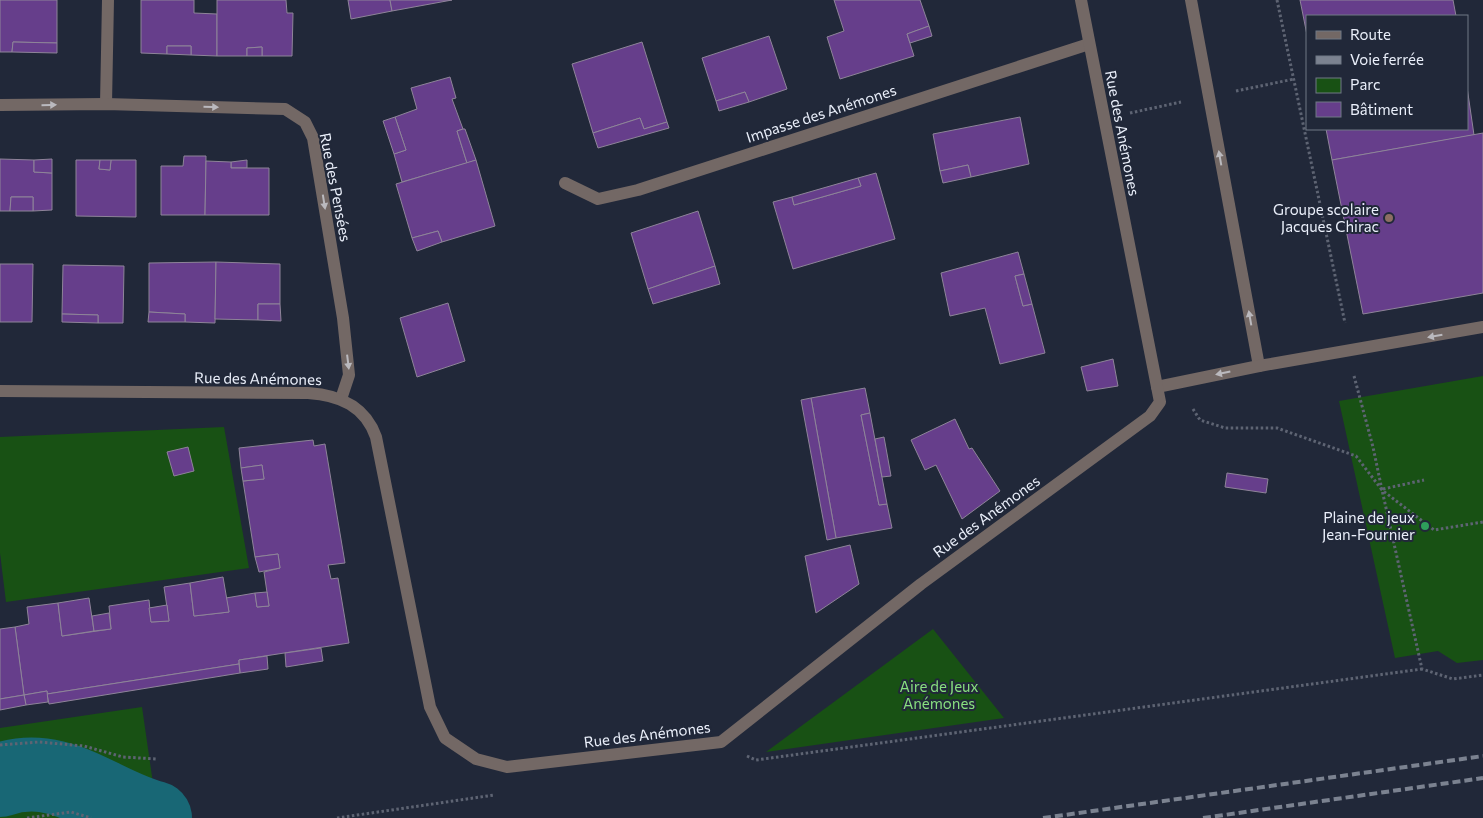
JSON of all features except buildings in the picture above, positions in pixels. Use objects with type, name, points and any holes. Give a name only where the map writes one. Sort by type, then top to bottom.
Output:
[{"type":"street","points":[[106,104],[108,0]]},
{"type":"street","name":"Rue des Anémones","points":[[0,391],[308,393],[325,394],[354,405],[365,416],[376,437],[430,707],[445,738],[476,759],[507,767],[721,742],[920,584],[1150,416],[1160,402],[1081,0]]},
{"type":"street","points":[[1191,0],[1259,366]]},
{"type":"street","name":"Impasse des Anémones","points":[[565,183],[598,199],[638,190],[1089,44]]},
{"type":"street","name":"Rue des Pensées","points":[[0,106],[106,104],[285,109],[305,122],[313,138],[343,318],[349,375],[340,399]]},
{"type":"street","points":[[1157,387],[1259,366],[1483,327]]},
{"type":"path","points":[[1277,0],[1351,350],[1354,375],[1374,447],[1422,669]]},
{"type":"path","points":[[1176,383],[1200,420],[1226,428],[1277,428],[1356,456],[1382,490],[1434,530],[1483,522]]},
{"type":"path","points":[[1382,490],[1424,480]]},
{"type":"path","points":[[721,742],[756,760],[1422,669],[1453,678],[1483,675]]},
{"type":"path","points":[[0,745],[39,742],[84,746],[123,757],[157,759]]},
{"type":"path","points":[[27,818],[71,812],[91,818]]},
{"type":"green space","name":"Plaine de jeux Jean-Fournier","points":[[1483,376],[1483,660],[1457,663],[1438,651],[1395,658],[1339,401]]},
{"type":"green space","points":[[224,427],[249,568],[6,602],[0,553],[0,437]]},
{"type":"green space","name":"Aire de Jeux Anémones","points":[[933,629],[1004,718],[766,752]]},
{"type":"green space","points":[[142,707],[158,818],[0,818],[0,728]]},
{"type":"waterway","points":[[0,780],[22,775],[42,775],[61,779],[155,818]]},
{"type":"railway","points":[[1043,818],[1483,756]]},
{"type":"railway","points":[[1203,818],[1483,778]]},
{"type":"place","name":"Groupe scolaire Jacques Chirac","points":[[1389,218]]},
{"type":"place","name":"Plaine de jeux Jean-Fournier","points":[[1425,526]]}]
